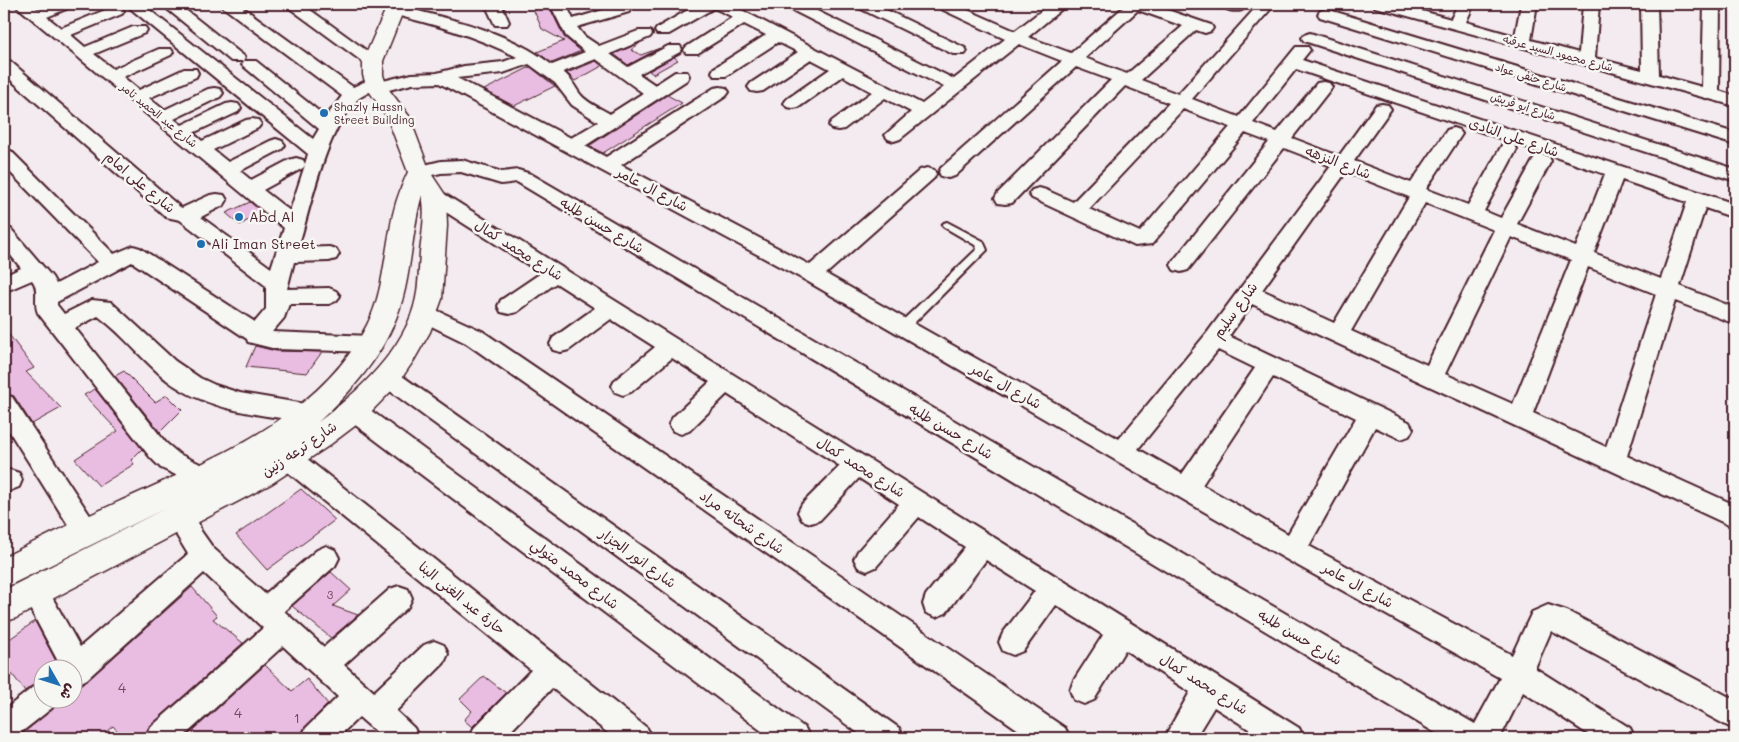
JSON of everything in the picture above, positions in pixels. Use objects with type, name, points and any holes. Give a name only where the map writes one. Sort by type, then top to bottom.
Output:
[{"type":"street","name":"شارع عبد الحميد تامر","points":[[22,4],[295,226]]},
{"type":"street","points":[[37,15],[66,4]]},
{"type":"street","points":[[133,4],[317,152]]},
{"type":"street","points":[[169,4],[252,57],[328,127]]},
{"type":"street","points":[[228,4],[352,95],[328,127],[317,152],[277,290],[278,304],[276,312],[256,336]]},
{"type":"street","points":[[292,4],[373,61]]},
{"type":"street","points":[[493,4],[501,22]]},
{"type":"street","points":[[558,4],[575,36],[596,53],[655,93]]},
{"type":"street","points":[[551,71],[596,53],[641,31],[680,4]]},
{"type":"street","points":[[663,31],[709,4]]},
{"type":"street","points":[[719,4],[924,112]]},
{"type":"street","points":[[791,4],[956,86]]},
{"type":"street","points":[[862,4],[959,51]]},
{"type":"street","name":"شارع النزهه","points":[[942,4],[1017,38],[1735,316]]},
{"type":"street","points":[[894,135],[1058,4]]},
{"type":"street","points":[[948,172],[1072,59],[1136,4],[1158,7],[1199,26],[1126,80],[1005,198]]},
{"type":"street","points":[[1076,211],[1181,101],[1268,4]]},
{"type":"street","name":"شارع محمود السيد عرقبه","points":[[1380,4],[1735,101]]},
{"type":"street","points":[[1456,26],[1463,4]]},
{"type":"street","points":[[1522,43],[1529,4]]},
{"type":"street","points":[[1588,60],[1591,4]]},
{"type":"street","points":[[1649,4],[1651,78]]},
{"type":"street","points":[[1710,94],[1712,4]]},
{"type":"street","points":[[376,85],[372,68],[373,61],[390,8],[467,29],[530,56],[563,80],[575,98],[609,122]]},
{"type":"street","points":[[568,25],[623,9]]},
{"type":"street","points":[[1039,194],[1134,239],[1145,239],[1294,63],[1330,9]]},
{"type":"street","name":"شارع حنفى عواد","points":[[1330,9],[1735,139]]},
{"type":"street","points":[[60,34],[116,12]]},
{"type":"street","points":[[692,50],[744,17]]},
{"type":"street","points":[[83,53],[139,30]]},
{"type":"street","points":[[720,72],[778,35]]},
{"type":"street","name":"شارع أبو قريش","points":[[1310,38],[1735,175]]},
{"type":"street","points":[[252,57],[281,43]]},
{"type":"street","points":[[628,74],[674,49]]},
{"type":"street","points":[[111,76],[165,52]]},
{"type":"street","points":[[757,87],[810,52]]},
{"type":"street","points":[[438,78],[472,70],[488,70],[512,66],[530,56]]},
{"type":"street","name":"شارع على النادى","points":[[1294,63],[1735,211]]},
{"type":"street","name":"شارع على امام","points":[[4,65],[173,212],[184,215],[217,200]]},
{"type":"street","points":[[793,103],[842,69]]},
{"type":"street","points":[[137,97],[190,73]]},
{"type":"street","points":[[572,146],[681,76]]},
{"type":"street","name":"شارع ال عامر","points":[[352,95],[376,85],[414,78],[448,80],[812,275],[1293,550],[1518,673],[1620,738]]},
{"type":"street","name":"شارع ترعه زنين","points":[[4,607],[260,475],[288,458],[354,411],[387,377],[404,353],[425,313],[432,287],[435,226],[426,184],[398,116],[376,85]]},
{"type":"street","points":[[1181,265],[1323,87]]},
{"type":"street","points":[[838,125],[884,91]]},
{"type":"street","points":[[607,165],[720,92]]},
{"type":"street","points":[[162,118],[214,93]]},
{"type":"street","points":[[181,132],[232,108]]},
{"type":"street","name":"شارع سليم","points":[[1122,452],[1215,338],[1382,109]]},
{"type":"street","points":[[202,150],[252,124]]},
{"type":"street","points":[[1338,335],[1453,134]]},
{"type":"street","points":[[228,170],[276,145]]},
{"type":"street","points":[[1472,214],[1508,149]]},
{"type":"street","points":[[4,156],[111,263]]},
{"type":"street","points":[[1432,378],[1506,227],[1542,161]]},
{"type":"street","points":[[217,200],[296,164]]},
{"type":"street","name":"شارع حسن طلبه","points":[[426,184],[441,167],[462,166],[500,178],[518,176],[524,178],[1471,738]]},
{"type":"street","points":[[1519,418],[1616,171]]},
{"type":"street","points":[[812,275],[927,174]]},
{"type":"street","name":"شارع ترعه زنين","points":[[4,573],[86,531],[242,458],[278,436],[309,413],[351,372],[371,344],[387,307],[405,207],[426,184]]},
{"type":"street","name":"شارع محمد كمال","points":[[426,184],[610,308],[1289,738]]},
{"type":"street","points":[[1613,461],[1698,198]]},
{"type":"street","name":"شارع على امام","points":[[217,200],[187,216],[277,290]]},
{"type":"street","points":[[5,238],[35,270],[47,287],[46,306],[60,326],[162,454],[170,461],[204,477]]},
{"type":"street","points":[[46,298],[127,254],[134,254],[256,336],[276,341],[371,344]]},
{"type":"street","points":[[286,255],[329,254]]},
{"type":"street","points":[[4,285],[35,270]]},
{"type":"street","points":[[509,306],[556,273]]},
{"type":"street","points":[[277,290],[329,296]]},
{"type":"street","points":[[1248,293],[1735,517]]},
{"type":"street","points":[[60,326],[92,308],[103,308],[177,374],[195,386],[232,400],[309,413]]},
{"type":"street","points":[[560,344],[610,308]]},
{"type":"street","name":"شارع شحاته مراد","points":[[425,313],[474,337],[1055,738]]},
{"type":"street","points":[[1215,338],[1401,430]]},
{"type":"street","points":[[623,386],[671,346]]},
{"type":"street","points":[[1186,489],[1270,366]]},
{"type":"street","name":"شارع انور الجزار","points":[[387,377],[889,738]]},
{"type":"street","points":[[681,424],[726,381]]},
{"type":"street","points":[[4,404],[86,531]]},
{"type":"street","name":"شارع محمد متولي","points":[[354,411],[795,738]]},
{"type":"street","points":[[1293,550],[1370,414]]},
{"type":"street","name":"حارة عبد الغنى البنا","points":[[288,458],[637,738]]},
{"type":"street","points":[[811,512],[857,464]]},
{"type":"street","points":[[867,559],[916,502]]},
{"type":"street","points":[[184,515],[190,536],[204,556],[404,738]]},
{"type":"street","points":[[936,604],[983,544]]},
{"type":"street","points":[[82,665],[204,556]]},
{"type":"street","points":[[160,738],[274,620],[326,558]]},
{"type":"street","points":[[1013,642],[1053,588]]},
{"type":"street","points":[[34,590],[69,660]]},
{"type":"street","points":[[324,665],[399,598]]},
{"type":"street","points":[[1484,738],[1518,673],[1542,620],[1548,618],[1566,624],[1735,716]]},
{"type":"street","points":[[1084,690],[1121,632]]},
{"type":"street","points":[[316,738],[367,704],[434,654]]},
{"type":"street","points":[[484,738],[551,669]]},
{"type":"street","points":[[1179,738],[1209,687]]},
{"type":"street","points":[[4,728],[32,706]]},
{"type":"lane","points":[[902,328],[982,250],[980,243],[946,226]]},
{"type":"building","points":[[531,4],[548,4],[564,37],[581,51],[552,63],[537,52],[564,41],[542,29]]},
{"type":"building","points":[[640,43],[631,50],[641,55],[660,48],[628,65],[614,54]]},
{"type":"building","points":[[674,57],[678,60],[653,74],[649,71]]},
{"type":"building","points":[[596,61],[602,66],[575,81],[567,73]]},
{"type":"building","points":[[530,67],[555,86],[514,106],[484,90]]},
{"type":"building","points":[[667,95],[682,103],[603,153],[589,146]]},
{"type":"building","name":"Abd Al","points":[[250,202],[262,212],[240,225],[226,213]]},
{"type":"building","points":[[4,328],[34,368],[26,372],[61,408],[32,424],[14,396],[4,393]]},
{"type":"building","points":[[255,346],[276,351],[322,352],[307,373],[246,367]]},
{"type":"building","points":[[124,371],[155,402],[167,395],[182,410],[160,432],[115,376]]},
{"type":"building","points":[[95,389],[142,449],[131,460],[134,464],[99,486],[75,459],[118,431],[84,395]]},
{"type":"building","points":[[301,489],[335,520],[267,570],[236,535]]},
{"type":"building","points":[[331,572],[351,590],[333,606],[358,615],[331,638],[292,606]]},
{"type":"building","points":[[192,587],[217,616],[213,619],[243,643],[149,727],[143,738],[124,738],[113,726],[99,738],[17,738],[52,710],[82,710],[82,683]]},
{"type":"building","points":[[35,621],[55,660],[32,660],[32,686],[25,691],[12,674],[4,679],[4,643]]},
{"type":"building","points":[[265,665],[292,691],[307,679],[328,704],[305,727],[299,738],[185,738]]},
{"type":"building","points":[[484,676],[506,693],[472,727],[464,720],[472,711],[460,699]]},
{"type":"place","name":"Shazly Hassn Street Building","points":[[324,113]]},
{"type":"place","name":"Abd Al","points":[[239,217]]},
{"type":"place","name":"Ali Iman Street","points":[[201,244]]}]
